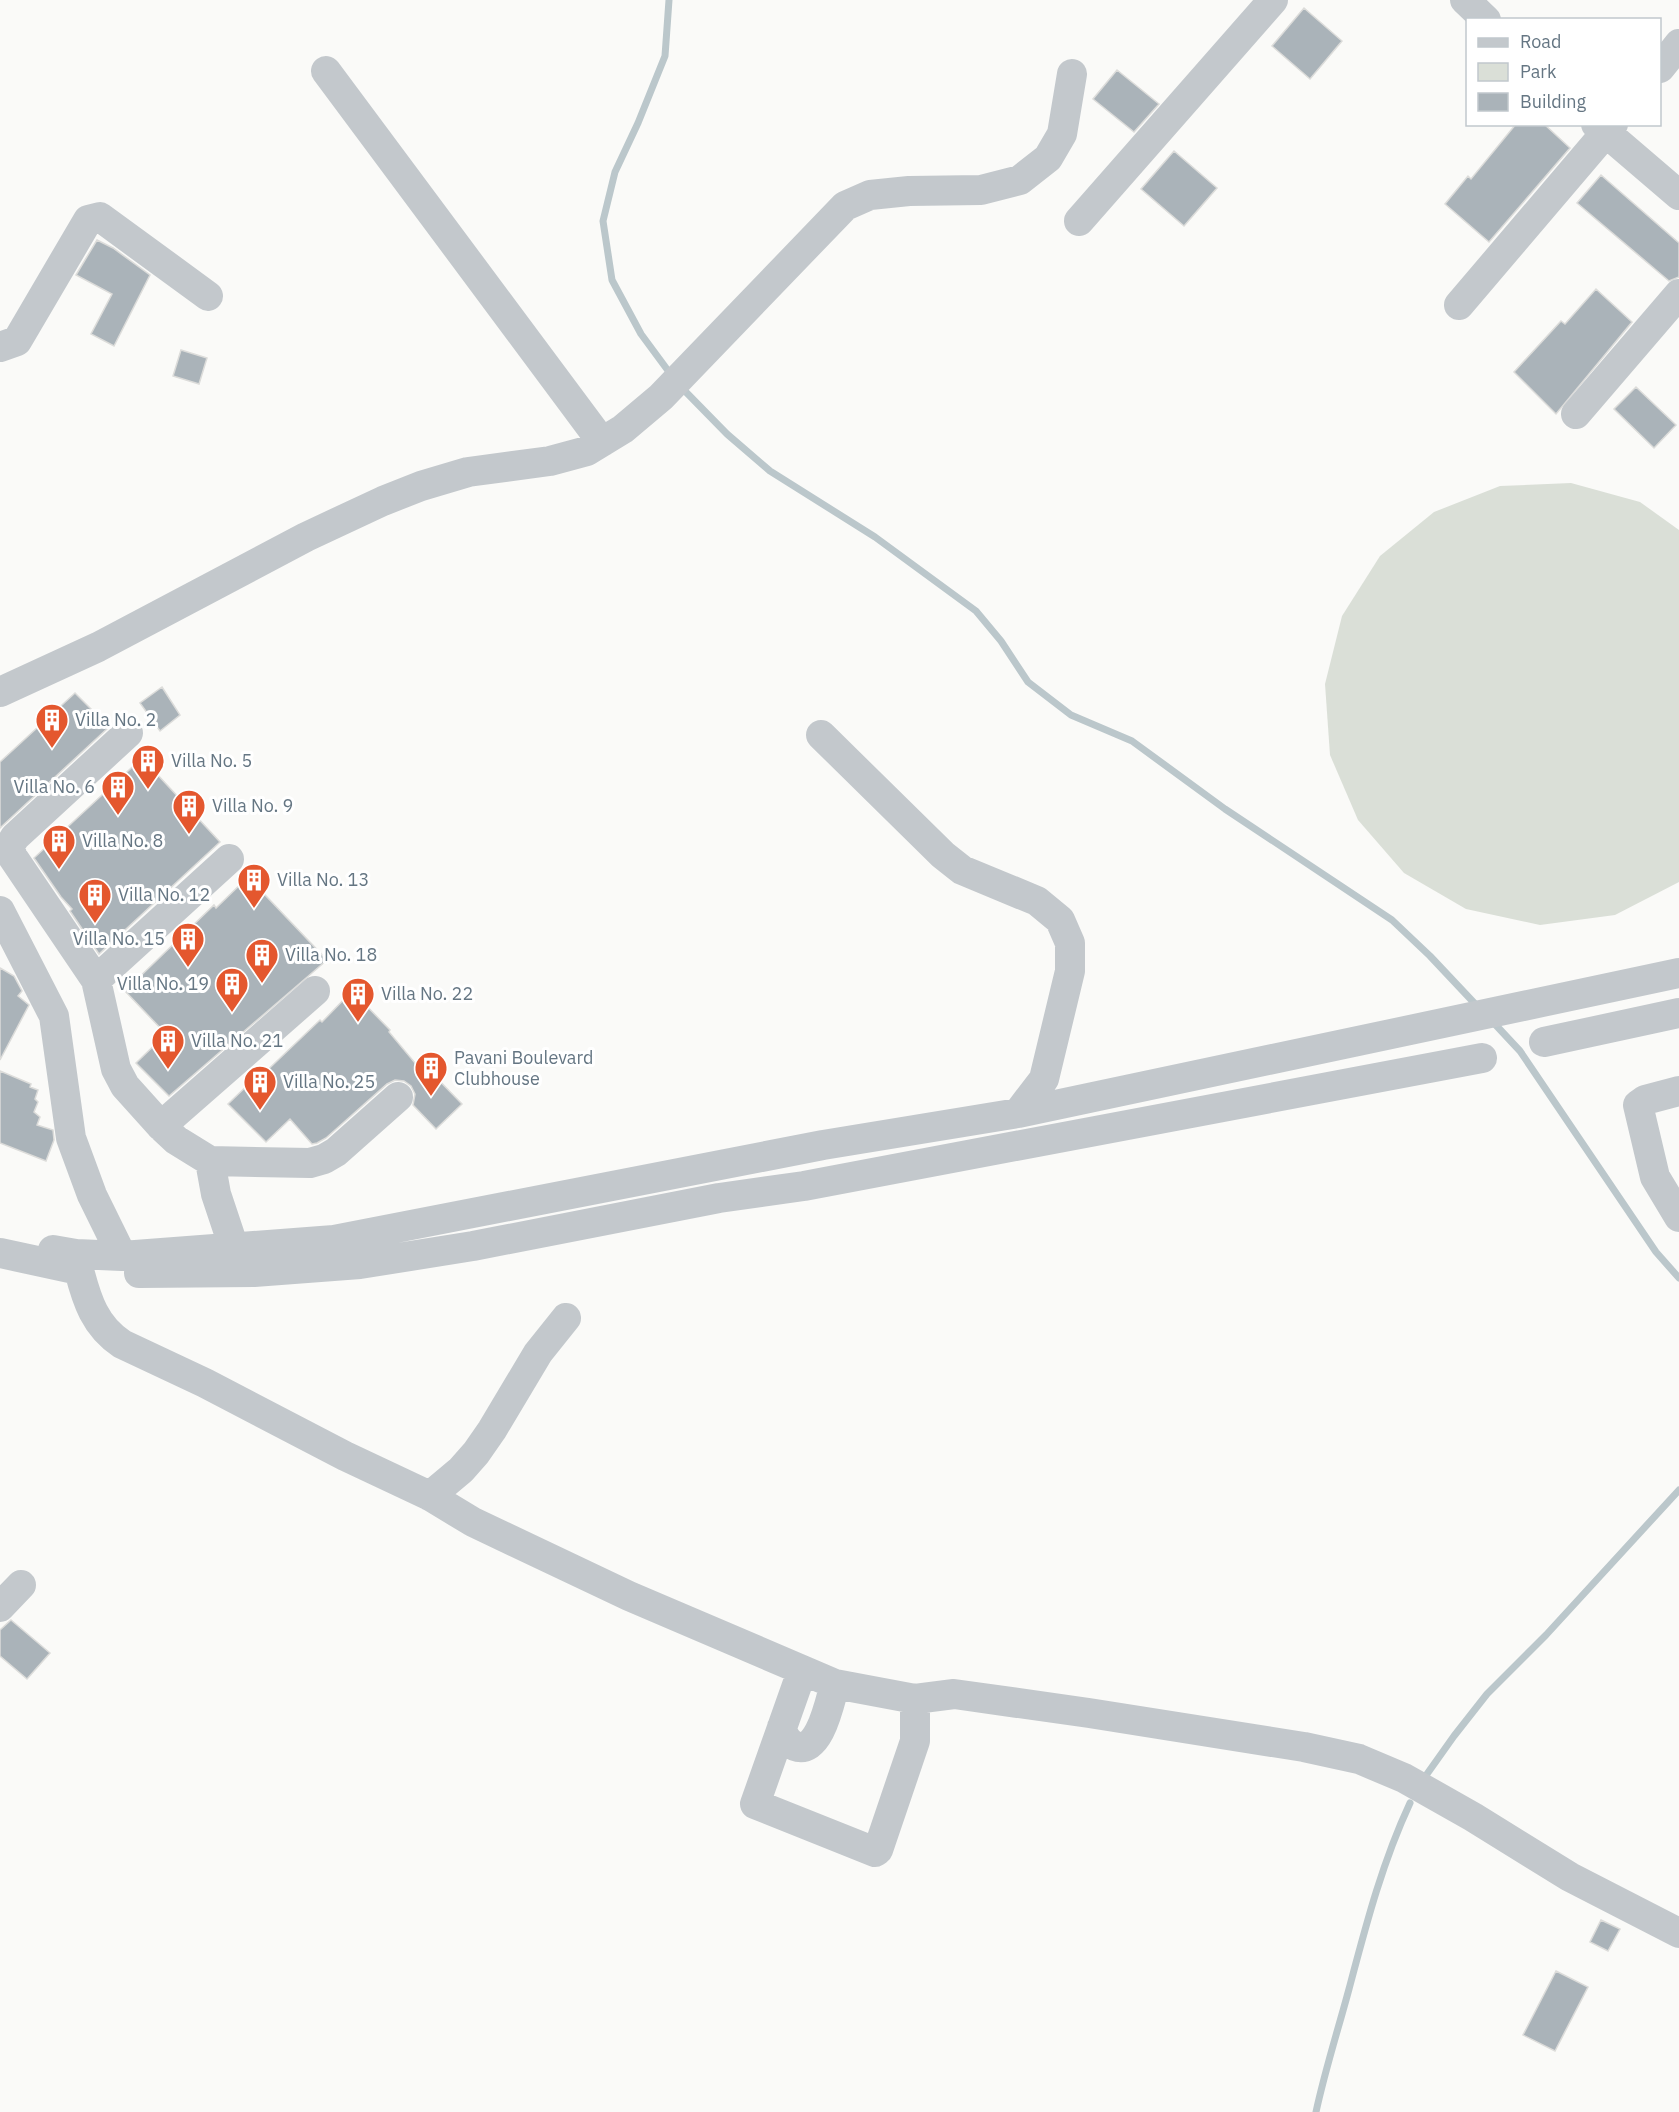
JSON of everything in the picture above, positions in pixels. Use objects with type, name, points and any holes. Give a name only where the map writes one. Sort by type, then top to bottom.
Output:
[{"type":"street","points":[[1079,221],[1273,0]]},
{"type":"street","points":[[1661,66],[1679,44]]},
{"type":"street","points":[[326,70],[602,442]]},
{"type":"street","points":[[0,692],[98,647],[306,537],[383,501],[421,486],[468,472],[550,461],[587,451],[623,429],[661,397],[845,206],[870,195],[909,191],[981,190],[1020,180],[1048,158],[1062,134],[1072,74]]},
{"type":"street","points":[[1459,305],[1605,128],[1679,195]]},
{"type":"street","points":[[0,347],[17,341],[88,220],[100,217],[208,296]]},
{"type":"street","points":[[1576,414],[1679,294]]},
{"type":"street","points":[[128,733],[15,837],[10,845],[12,856],[96,980],[116,1069],[125,1086],[176,1140],[210,1161],[310,1162],[324,1159],[336,1152],[398,1097]]},
{"type":"street","points":[[821,735],[943,855],[962,870],[1037,901],[1060,920],[1070,943],[1070,971],[1044,1079],[1018,1113]]},
{"type":"street","points":[[96,980],[229,859]]},
{"type":"street","points":[[4,931],[54,1016],[71,1138],[92,1195],[122,1256]]},
{"type":"street","points":[[0,1239],[76,1254],[122,1256],[334,1240],[823,1145],[1018,1113],[1679,973]]},
{"type":"street","points":[[161,1126],[315,991]]},
{"type":"street","points":[[1544,1042],[1679,1013]]},
{"type":"street","points":[[1344,1044],[1352,1082]]},
{"type":"street","points":[[0,1253],[79,1270],[160,1274],[360,1264],[473,1246],[719,1198],[815,1184],[1482,1058]]},
{"type":"street","points":[[1679,1091],[1645,1100],[1638,1105],[1655,1176],[1679,1217]]},
{"type":"street","points":[[210,1161],[216,1194],[234,1248]]},
{"type":"street","points":[[79,1270],[87,1302],[100,1325],[122,1344],[430,1496],[473,1522],[629,1596],[802,1671],[835,1684],[915,1699],[954,1694],[1294,1746],[1359,1759],[1404,1778],[1473,1817],[1570,1877],[1679,1933]]},
{"type":"street","points":[[430,1496],[461,1470],[476,1453],[538,1353],[566,1318]]},
{"type":"street","points":[[0,1607],[21,1585]]},
{"type":"street","points":[[802,1671],[755,1803],[875,1852],[877,1852],[915,1741],[915,1699]]},
{"type":"street","points":[[782,1727],[785,1737],[796,1746],[802,1747],[812,1743],[819,1735],[835,1684]]},
{"type":"green space","points":[[1571,483],[1640,502],[1679,530],[1679,882],[1615,915],[1540,925],[1466,909],[1404,873],[1358,820],[1330,755],[1325,684],[1342,616],[1380,556],[1434,512],[1500,486]]},
{"type":"building","points":[[1304,8],[1342,41],[1310,79],[1272,46]]},
{"type":"building","points":[[1117,70],[1159,104],[1134,132],[1093,99]]},
{"type":"building","points":[[1514,126],[1546,126],[1570,148],[1489,242],[1445,204],[1468,176],[1471,179]]},
{"type":"building","points":[[1174,151],[1217,188],[1184,226],[1141,189]]},
{"type":"building","points":[[1601,175],[1679,243],[1679,277],[1669,281],[1577,203]]},
{"type":"building","points":[[97,240],[113,248],[150,275],[114,346],[91,334],[112,294],[76,275]]},
{"type":"building","points":[[1596,289],[1632,322],[1556,414],[1514,372],[1561,321],[1565,324]]},
{"type":"building","points":[[181,350],[207,358],[199,384],[173,376]]},
{"type":"building","points":[[1636,387],[1676,425],[1654,448],[1614,409]]},
{"type":"building","points":[[162,687],[180,715],[160,731],[140,703]]},
{"type":"building","points":[[75,693],[109,727],[0,828],[0,762]]},
{"type":"building","points":[[142,758],[220,842],[99,954],[70,911],[72,909],[34,858]]},
{"type":"building","points":[[248,877],[327,960],[169,1096],[136,1063],[166,1034],[125,991],[214,905],[216,908]]},
{"type":"building","points":[[0,968],[14,976],[22,991],[18,996],[29,1005],[0,1060]]},
{"type":"building","points":[[352,991],[390,1030],[389,1032],[420,1069],[424,1065],[462,1104],[436,1129],[413,1105],[415,1094],[411,1086],[404,1081],[395,1080],[387,1084],[326,1138],[317,1143],[312,1144],[290,1119],[266,1142],[228,1104],[254,1079],[256,1081],[320,1020],[322,1022]]},
{"type":"building","points":[[0,1071],[31,1084],[30,1087],[38,1090],[35,1099],[38,1102],[34,1112],[40,1117],[37,1125],[53,1130],[54,1140],[46,1161],[0,1143]]},
{"type":"building","points":[[11,1620],[50,1653],[27,1679],[0,1656],[0,1630]]},
{"type":"building","points":[[1601,1920],[1620,1929],[1608,1951],[1590,1942]]},
{"type":"building","points":[[1556,1971],[1588,1987],[1555,2051],[1523,2035]]},
{"type":"waterway","points":[[669,0],[665,56],[615,172],[603,221],[612,280],[641,334],[672,376]]},
{"type":"waterway","points":[[681,387],[727,434],[770,471],[875,537],[976,611],[1001,641],[1028,682],[1071,715],[1132,741],[1225,809],[1392,920],[1478,1007]]},
{"type":"waterway","points":[[1492,1021],[1520,1051],[1656,1252],[1679,1278]]},
{"type":"waterway","points":[[1427,1774],[1487,1694],[1546,1635],[1679,1490]]},
{"type":"waterway","points":[[1316,2112],[1375,1894],[1410,1803]]},
{"type":"place","name":"Villa No. 2","points":[[52,749]]},
{"type":"place","name":"Villa No. 5","points":[[148,790]]},
{"type":"place","name":"Villa No. 6","points":[[118,816]]},
{"type":"place","name":"Villa No. 9","points":[[189,835]]},
{"type":"place","name":"Villa No. 8","points":[[59,870]]},
{"type":"place","name":"Villa No. 13","points":[[254,909]]},
{"type":"place","name":"Villa No. 12","points":[[95,924]]},
{"type":"place","name":"Villa No. 15","points":[[188,968]]},
{"type":"place","name":"Villa No. 18","points":[[262,984]]},
{"type":"place","name":"Villa No. 19","points":[[232,1013]]},
{"type":"place","name":"Villa No. 22","points":[[358,1023]]},
{"type":"place","name":"Villa No. 21","points":[[168,1070]]},
{"type":"place","name":"Pavani Boulevard Clubhouse","points":[[431,1097]]},
{"type":"place","name":"Villa No. 25","points":[[260,1111]]}]
